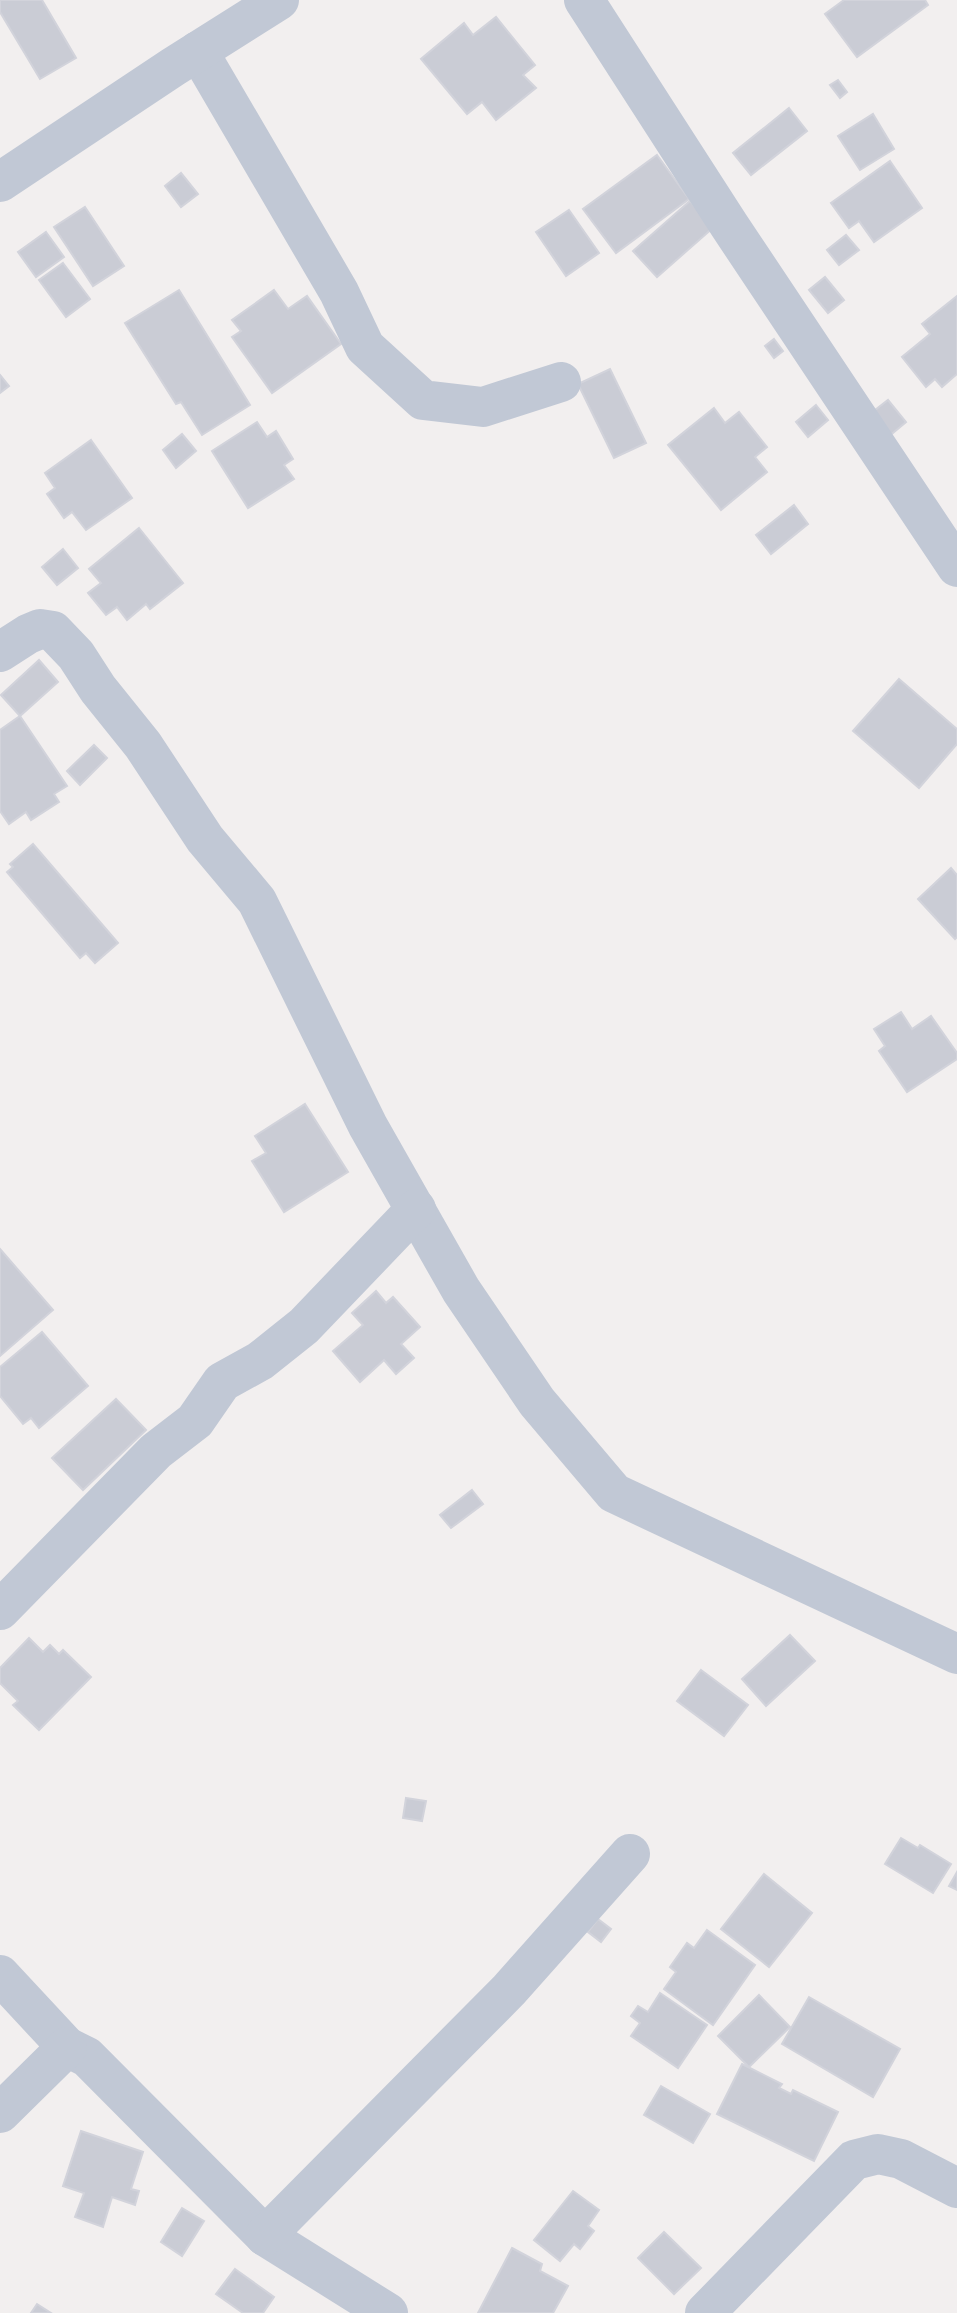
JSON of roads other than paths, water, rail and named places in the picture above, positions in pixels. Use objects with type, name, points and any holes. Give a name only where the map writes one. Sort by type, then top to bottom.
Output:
[{"type":"street","points":[[0,182],[279,0]]},
{"type":"street","points":[[584,0],[729,225],[957,567]]},
{"type":"street","points":[[198,51],[339,292],[365,347],[376,358],[423,400],[483,407],[561,382]]},
{"type":"street","points":[[0,652],[28,634],[47,629],[60,637],[143,745],[205,839],[257,901],[368,1126],[461,1290],[537,1402],[614,1493],[957,1654]]},
{"type":"street","points":[[0,1610],[156,1451],[195,1421],[222,1382],[260,1361],[304,1326],[416,1209]]},
{"type":"street","points":[[265,2236],[509,1990],[630,1854]]},
{"type":"street","points":[[0,1975],[67,2047],[87,2057],[265,2236],[373,2310]]},
{"type":"street","points":[[0,2113],[67,2047]]},
{"type":"street","points":[[705,2313],[854,2160],[878,2154],[901,2159],[957,2188]]}]
